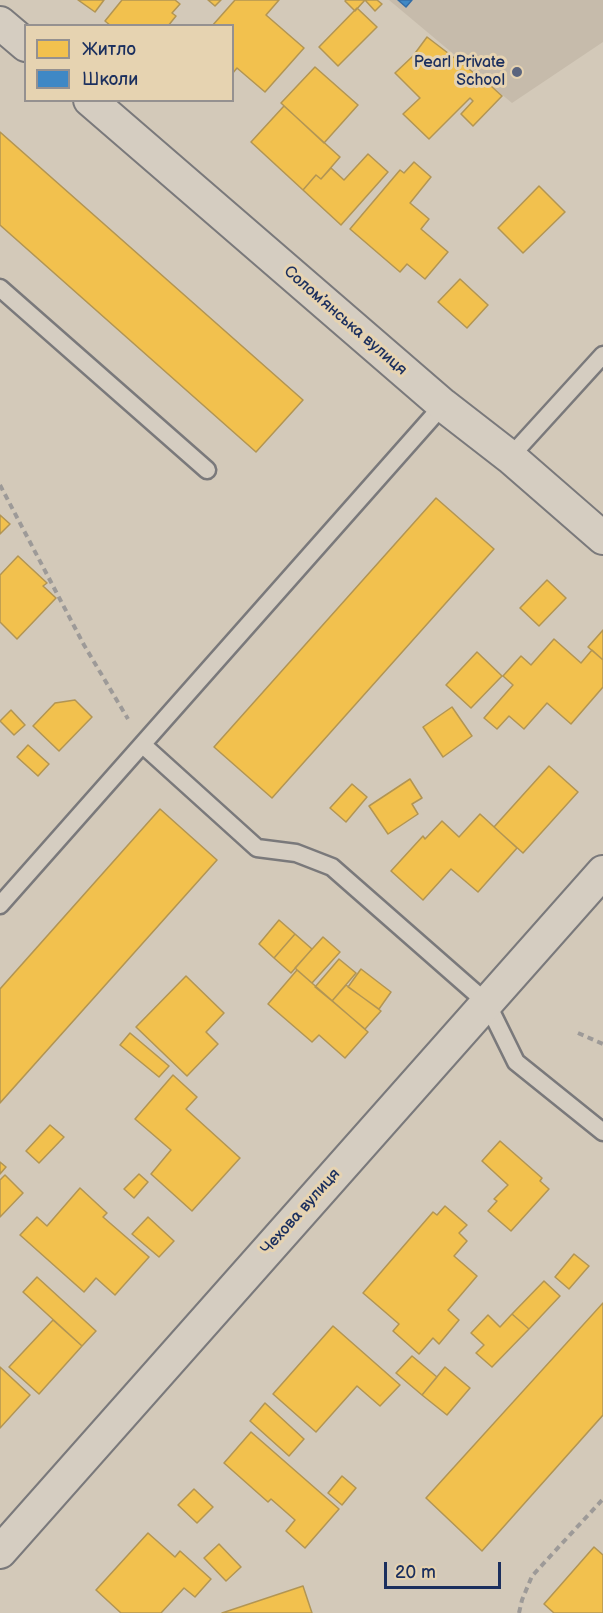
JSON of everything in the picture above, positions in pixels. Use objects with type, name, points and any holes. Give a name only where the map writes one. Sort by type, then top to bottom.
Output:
[{"type":"street","points":[[0,23],[24,43]]},
{"type":"street","name":"Соломʼянська вулиця","points":[[92,102],[442,405],[510,457],[603,538]]},
{"type":"street","name":"Чехова вулиця","points":[[0,1552],[603,872]]},
{"type":"lane","points":[[0,288],[207,470]]},
{"type":"lane","points":[[510,457],[603,355]]},
{"type":"lane","points":[[0,905],[442,405]]},
{"type":"lane","points":[[143,745],[257,848],[296,853],[332,867],[487,1003],[516,1062],[603,1132]]},
{"type":"path","points":[[0,485],[84,645],[143,745]]},
{"type":"path","points":[[578,1033],[603,1044]]},
{"type":"path","points":[[519,1613],[532,1576],[603,1499]]},
{"type":"shaded area","name":"Pearl Private School","points":[[389,0],[603,0],[603,42],[512,103]]},
{"type":"building: Житло","points":[[78,0],[104,0],[95,12]]},
{"type":"building: Житло","points":[[122,0],[175,0],[180,4],[172,13],[176,16],[170,24],[109,24],[105,21]]},
{"type":"building: Житло","points":[[208,0],[221,0],[215,6]]},
{"type":"building: Житло","points":[[235,0],[279,0],[266,15],[304,48],[265,92],[237,68],[234,72],[234,24],[214,24]]},
{"type":"building: Житло","points":[[346,0],[365,0],[355,11]]},
{"type":"building: Житло","points":[[365,0],[377,0],[382,4],[375,11]]},
{"type":"building: Житло","points":[[357,8],[377,27],[338,66],[319,47]]},
{"type":"building: Житло","points":[[427,37],[502,96],[473,126],[461,114],[473,101],[470,98],[429,139],[403,114],[420,98],[395,73],[413,56]]},
{"type":"building: Житло","points":[[315,67],[358,105],[324,143],[281,103]]},
{"type":"building: Житло","points":[[284,106],[340,157],[321,179],[316,175],[303,190],[251,142]]},
{"type":"building: Житло","points":[[0,132],[303,400],[256,452],[0,225]]},
{"type":"building: Житло","points":[[368,154],[388,172],[341,225],[303,190],[316,175],[321,179],[331,168],[344,180]]},
{"type":"building: Житло","points":[[414,162],[431,177],[410,203],[429,219],[421,229],[448,252],[425,279],[407,264],[400,272],[350,229],[400,170],[404,173]]},
{"type":"building: Житло","points":[[539,186],[565,212],[523,253],[498,228]]},
{"type":"building: Житло","points":[[460,279],[488,305],[467,328],[438,302]]},
{"type":"building: Житло","points":[[436,498],[494,549],[272,798],[214,747]]},
{"type":"building: Житло","points":[[0,515],[10,524],[0,534]]},
{"type":"building: Житло","points":[[18,556],[47,583],[43,586],[56,598],[17,639],[0,622],[0,575]]},
{"type":"building: Житло","points":[[547,580],[566,598],[539,626],[520,608]]},
{"type":"building: Житло","points":[[603,630],[603,660],[588,647]]},
{"type":"building: Житло","points":[[554,639],[581,663],[592,650],[603,660],[603,687],[571,724],[547,703],[524,729],[509,716],[497,729],[484,718],[513,685],[503,676],[521,656],[531,665]]},
{"type":"building: Житло","points":[[477,652],[502,676],[471,708],[446,685]]},
{"type":"building: Житло","points":[[75,700],[92,717],[59,751],[33,726],[55,703]]},
{"type":"building: Житло","points":[[452,707],[472,736],[443,757],[423,727]]},
{"type":"building: Житло","points":[[11,710],[25,725],[14,735],[0,721]]},
{"type":"building: Житло","points":[[28,745],[49,764],[38,776],[17,757]]},
{"type":"building: Житло","points":[[549,766],[578,792],[523,853],[494,827]]},
{"type":"building: Житло","points":[[410,779],[422,798],[412,804],[418,814],[388,834],[369,806]]},
{"type":"building: Житло","points":[[352,784],[367,797],[346,822],[330,808]]},
{"type":"building: Житло","points":[[160,809],[217,860],[0,1103],[0,989]]},
{"type":"building: Житло","points":[[480,814],[517,848],[478,892],[451,869],[423,900],[391,871],[423,836],[425,839],[442,821],[459,837]]},
{"type":"building: Житло","points":[[279,920],[295,934],[274,958],[259,944]]},
{"type":"building: Житло","points":[[295,934],[312,949],[291,973],[274,958]]},
{"type":"building: Житло","points":[[323,937],[340,952],[312,983],[295,968]]},
{"type":"building: Житло","points":[[339,959],[356,973],[332,1001],[315,987]]},
{"type":"building: Житло","points":[[361,969],[391,992],[379,1009],[348,987]]},
{"type":"building: Житло","points":[[297,970],[368,1032],[345,1058],[319,1035],[312,1042],[268,1004]]},
{"type":"building: Житло","points":[[186,976],[224,1013],[206,1032],[218,1044],[187,1076],[136,1027]]},
{"type":"building: Житло","points":[[346,985],[381,1011],[365,1029],[332,1001]]},
{"type":"building: Житло","points":[[130,1033],[169,1066],[159,1077],[120,1045]]},
{"type":"building: Житло","points":[[173,1075],[197,1097],[186,1109],[240,1158],[192,1211],[151,1174],[171,1150],[135,1119]]},
{"type":"building: Житло","points":[[50,1125],[64,1137],[39,1163],[26,1151]]},
{"type":"building: Житло","points":[[500,1141],[542,1178],[540,1181],[549,1189],[511,1231],[488,1211],[497,1201],[494,1199],[508,1185],[482,1161]]},
{"type":"building: Житло","points":[[0,1162],[6,1167],[0,1174]]},
{"type":"building: Житло","points":[[139,1174],[148,1182],[134,1198],[124,1189]]},
{"type":"building: Житло","points":[[5,1175],[23,1193],[0,1217],[0,1180]]},
{"type":"building: Житло","points":[[80,1188],[107,1213],[103,1217],[149,1257],[115,1295],[96,1278],[84,1292],[20,1235],[37,1217],[47,1226]]},
{"type":"building: Житло","points":[[445,1206],[467,1225],[459,1233],[467,1241],[454,1256],[477,1276],[448,1310],[459,1320],[439,1344],[433,1338],[419,1354],[393,1331],[399,1324],[363,1293],[433,1212],[437,1215]]},
{"type":"building: Житло","points":[[148,1217],[174,1241],[159,1257],[132,1234]]},
{"type":"building: Житло","points":[[574,1254],[589,1266],[569,1289],[555,1277]]},
{"type":"building: Житло","points":[[37,1277],[96,1331],[82,1346],[23,1292]]},
{"type":"building: Житло","points":[[544,1281],[560,1296],[529,1329],[512,1314]]},
{"type":"building: Житло","points":[[603,1303],[603,1415],[482,1551],[426,1498]]},
{"type":"building: Житло","points":[[512,1314],[529,1329],[492,1367],[476,1353],[484,1345],[471,1333],[488,1315],[500,1327]]},
{"type":"building: Житло","points":[[53,1320],[82,1346],[39,1394],[9,1367]]},
{"type":"building: Житло","points":[[333,1326],[400,1385],[380,1406],[357,1386],[316,1432],[273,1394]]},
{"type":"building: Житло","points":[[412,1356],[437,1377],[422,1395],[396,1373]]},
{"type":"building: Житло","points":[[0,1367],[30,1395],[0,1428]]},
{"type":"building: Житло","points":[[445,1367],[470,1388],[447,1415],[422,1395]]},
{"type":"building: Житло","points":[[265,1403],[304,1439],[289,1456],[250,1421]]},
{"type":"building: Житло","points":[[251,1432],[339,1509],[305,1548],[286,1531],[295,1520],[271,1499],[268,1502],[224,1463]]},
{"type":"building: Житло","points":[[342,1476],[356,1488],[342,1505],[328,1493]]},
{"type":"building: Житло","points":[[194,1489],[213,1507],[197,1523],[178,1505]]},
{"type":"building: Житло","points":[[148,1533],[175,1557],[180,1551],[211,1579],[195,1597],[184,1588],[161,1613],[121,1613],[96,1590]]},
{"type":"building: Житло","points":[[219,1544],[241,1567],[226,1581],[204,1558]]},
{"type":"building: Житло","points":[[594,1547],[603,1555],[603,1613],[554,1613],[544,1604]]},
{"type":"building: Житло","points":[[303,1586],[312,1613],[222,1613]]},
{"type":"building: Школи","points":[[398,0],[412,0],[406,7]]},
{"type":"place","name":"Pearl Private School","points":[[517,72]]}]
